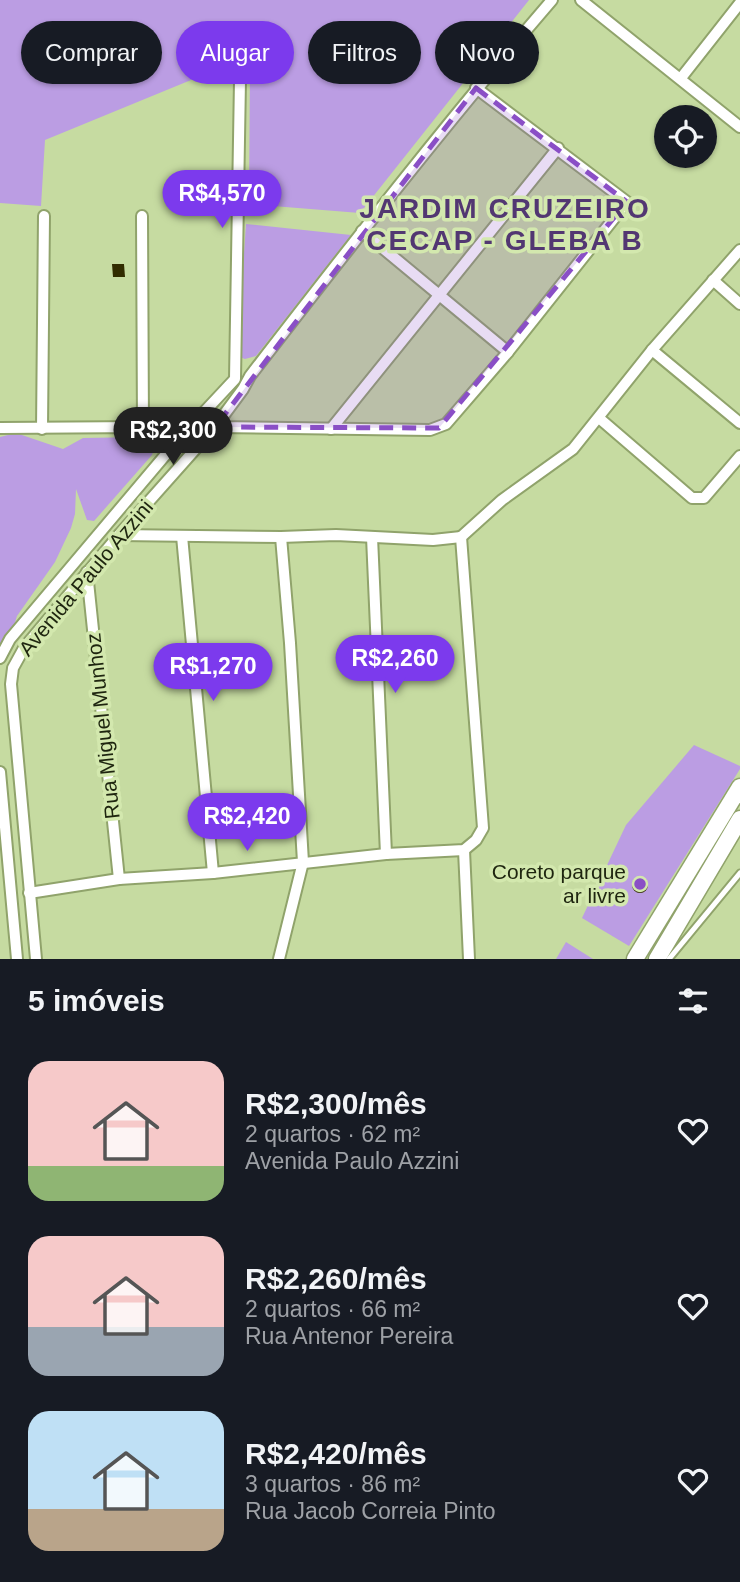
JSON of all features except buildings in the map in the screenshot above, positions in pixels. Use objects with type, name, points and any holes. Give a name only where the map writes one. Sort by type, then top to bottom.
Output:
[{"type":"main road","points":[[635,959],[740,788]]},
{"type":"main road","points":[[657,959],[740,820]]},
{"type":"street","name":"Avenida Paulo Azzini","points":[[36,959],[11,684],[13,668],[24,648],[87,572],[215,427],[250,376],[362,231],[476,88],[552,0]]},
{"type":"street","points":[[581,0],[740,127]]},
{"type":"street","points":[[681,78],[740,3]]},
{"type":"street","points":[[240,84],[235,380],[243,389]]},
{"type":"street","points":[[194,423],[215,427],[439,428],[446,424],[508,352],[627,202],[476,88]]},
{"type":"street","points":[[331,429],[558,148]]},
{"type":"street","points":[[42,429],[44,216]]},
{"type":"street","points":[[142,216],[143,427]]},
{"type":"street","points":[[362,231],[508,352]]},
{"type":"street","points":[[119,535],[433,540],[461,537],[502,500],[573,449],[652,350],[740,250]]},
{"type":"street","points":[[713,280],[740,304]]},
{"type":"street","points":[[652,350],[740,423]]},
{"type":"street","points":[[235,380],[250,376]]},
{"type":"street","name":"Avenida Paulo Azzini","points":[[0,658],[10,639],[178,440],[235,380]]},
{"type":"street","points":[[599,418],[692,498],[704,498],[740,456]]},
{"type":"street","points":[[0,428],[143,427],[178,440],[177,448],[181,453],[194,452]]},
{"type":"street","points":[[182,536],[213,873]]},
{"type":"street","points":[[279,959],[303,862],[281,537]]},
{"type":"street","points":[[372,537],[386,854]]},
{"type":"street","points":[[29,893],[119,879],[213,873],[386,854],[464,850],[476,840],[483,828],[461,537]]},
{"type":"street","name":"Rua Miguel Munhoz","points":[[87,572],[119,879]]},
{"type":"street","points":[[0,772],[17,959]]},
{"type":"street","points":[[464,850],[469,959]]},
{"type":"lane","points":[[669,959],[740,873]]},
{"type":"highlighted area","points":[[476,88],[627,202],[439,428],[215,427]]},
{"type":"shaded area","points":[[0,0],[529,0],[512,21],[435,21],[435,84],[462,84],[360,213],[249,204],[250,84],[294,84],[294,21],[176,21],[176,84],[181,84],[45,140],[41,206],[0,203]]},
{"type":"shaded area","points":[[246,224],[351,235],[256,356],[245,359],[237,356]]},
{"type":"shaded area","points":[[16,433],[63,449],[83,438],[145,437],[156,443],[152,455],[94,521],[87,520],[76,489],[75,514],[71,528],[55,562],[17,616],[0,663],[0,437]]},
{"type":"shaded area","points":[[694,745],[740,766],[740,769],[629,946],[582,918],[626,825]]},
{"type":"shaded area","points":[[566,942],[593,959],[556,959]]},
{"type":"place","name":"Coreto parque ar livre","points":[[640,884]]},
{"type":"district","name":"JARDIM CRUZEIRO CECAP - GLEBA B","points":[[505,224]]}]
